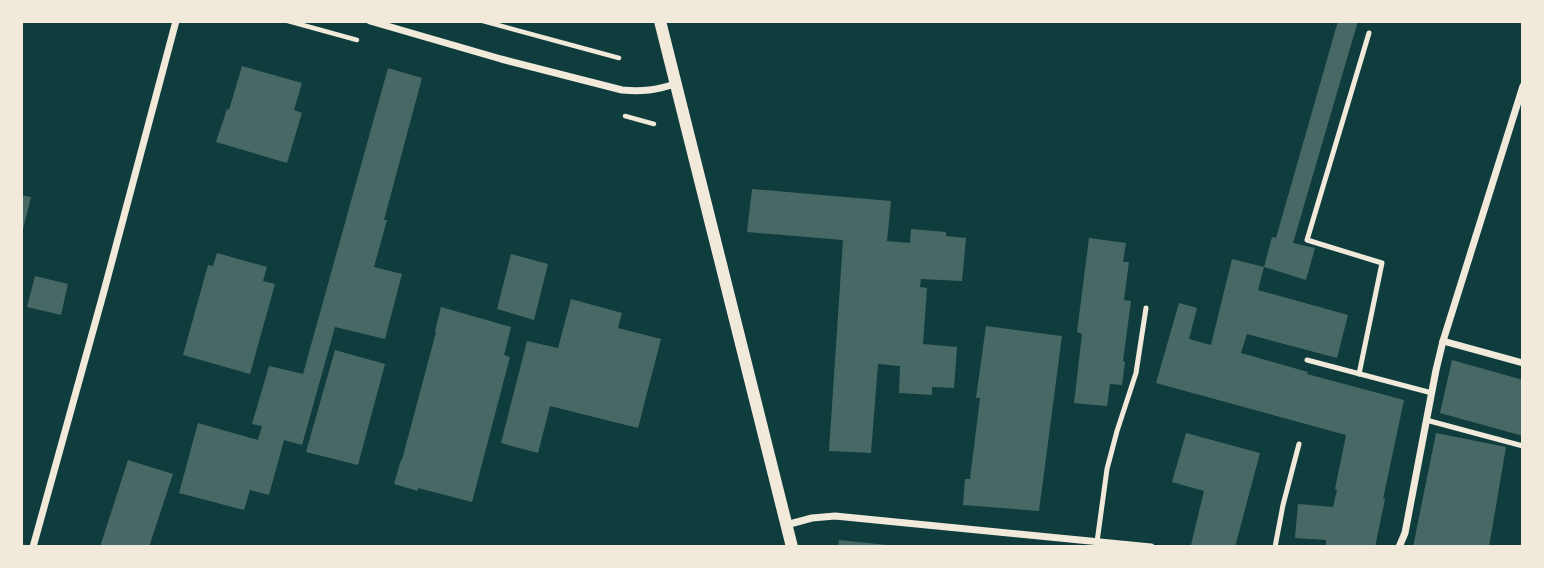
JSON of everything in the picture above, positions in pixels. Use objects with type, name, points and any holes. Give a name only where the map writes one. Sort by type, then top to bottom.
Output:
[{"type":"street","points":[[33,547],[176,21]]},
{"type":"street","points":[[370,21],[501,60],[622,90],[639,92],[676,84]]},
{"type":"street","points":[[660,21],[792,547]]},
{"type":"street","points":[[1400,546],[1405,533],[1443,341],[1523,86]]},
{"type":"street","points":[[1443,341],[1523,363]]},
{"type":"street","points":[[786,525],[812,518],[835,516],[1151,547]]},
{"type":"lane","points":[[1359,374],[1382,263],[1307,240],[1369,33]]},
{"type":"lane","points":[[1097,542],[1107,469],[1136,373],[1146,307]]},
{"type":"lane","points":[[1307,360],[1432,393]]},
{"type":"lane","points":[[1426,420],[1523,446]]},
{"type":"lane","points":[[1275,547],[1299,444]]},
{"type":"path","points":[[483,21],[619,58]]},
{"type":"building","points":[[1338,21],[1358,21],[1293,243],[1315,248],[1306,280],[1264,267],[1272,237],[1276,238]]},
{"type":"building","points":[[242,66],[302,83],[294,110],[302,113],[287,163],[216,142]]},
{"type":"building","points":[[388,68],[422,78],[374,267],[402,274],[385,339],[335,327],[302,445],[284,440],[269,495],[250,490],[244,510],[179,493],[198,423],[258,440],[262,426],[252,424],[269,366],[303,374]]},
{"type":"building","points":[[752,189],[891,201],[887,241],[910,243],[911,229],[946,232],[946,236],[966,238],[962,281],[921,279],[920,287],[927,288],[923,344],[957,347],[954,388],[932,387],[932,395],[899,393],[900,366],[878,364],[871,453],[829,451],[843,240],[747,232]]},
{"type":"building","points":[[21,195],[31,197],[22,233],[21,233]]},
{"type":"building","points":[[1089,238],[1126,243],[1123,262],[1129,262],[1124,300],[1131,301],[1122,385],[1110,384],[1107,406],[1074,403],[1082,334],[1077,332]]},
{"type":"building","points":[[217,253],[267,267],[263,281],[275,284],[250,374],[183,355],[208,265],[213,266]]},
{"type":"building","points":[[511,254],[548,264],[534,320],[497,309]]},
{"type":"building","points":[[1232,259],[1264,267],[1258,290],[1348,315],[1337,358],[1247,334],[1241,353],[1404,400],[1375,547],[1326,546],[1326,540],[1295,538],[1298,504],[1333,507],[1346,435],[1156,383],[1179,303],[1197,308],[1189,339],[1211,345]]},
{"type":"building","points":[[35,276],[68,284],[61,315],[27,307]]},
{"type":"building","points":[[571,299],[622,313],[618,328],[661,339],[638,428],[550,406],[538,453],[501,443],[527,341],[558,348]]},
{"type":"building","points":[[441,307],[511,327],[504,355],[510,357],[472,502],[394,484]]},
{"type":"building","points":[[986,326],[1062,336],[1039,511],[963,505],[965,479],[970,479],[980,398],[976,398]]},
{"type":"building","points":[[335,350],[385,364],[358,465],[306,452]]},
{"type":"building","points":[[1452,360],[1523,380],[1523,436],[1440,413]]},
{"type":"building","points":[[1186,433],[1260,453],[1235,547],[1191,545],[1204,491],[1172,482]]},
{"type":"building","points":[[1436,433],[1506,447],[1489,547],[1413,547]]},
{"type":"building","points":[[128,460],[173,474],[149,547],[100,547]]},
{"type":"building","points":[[839,540],[887,545],[887,547],[838,547]]}]
